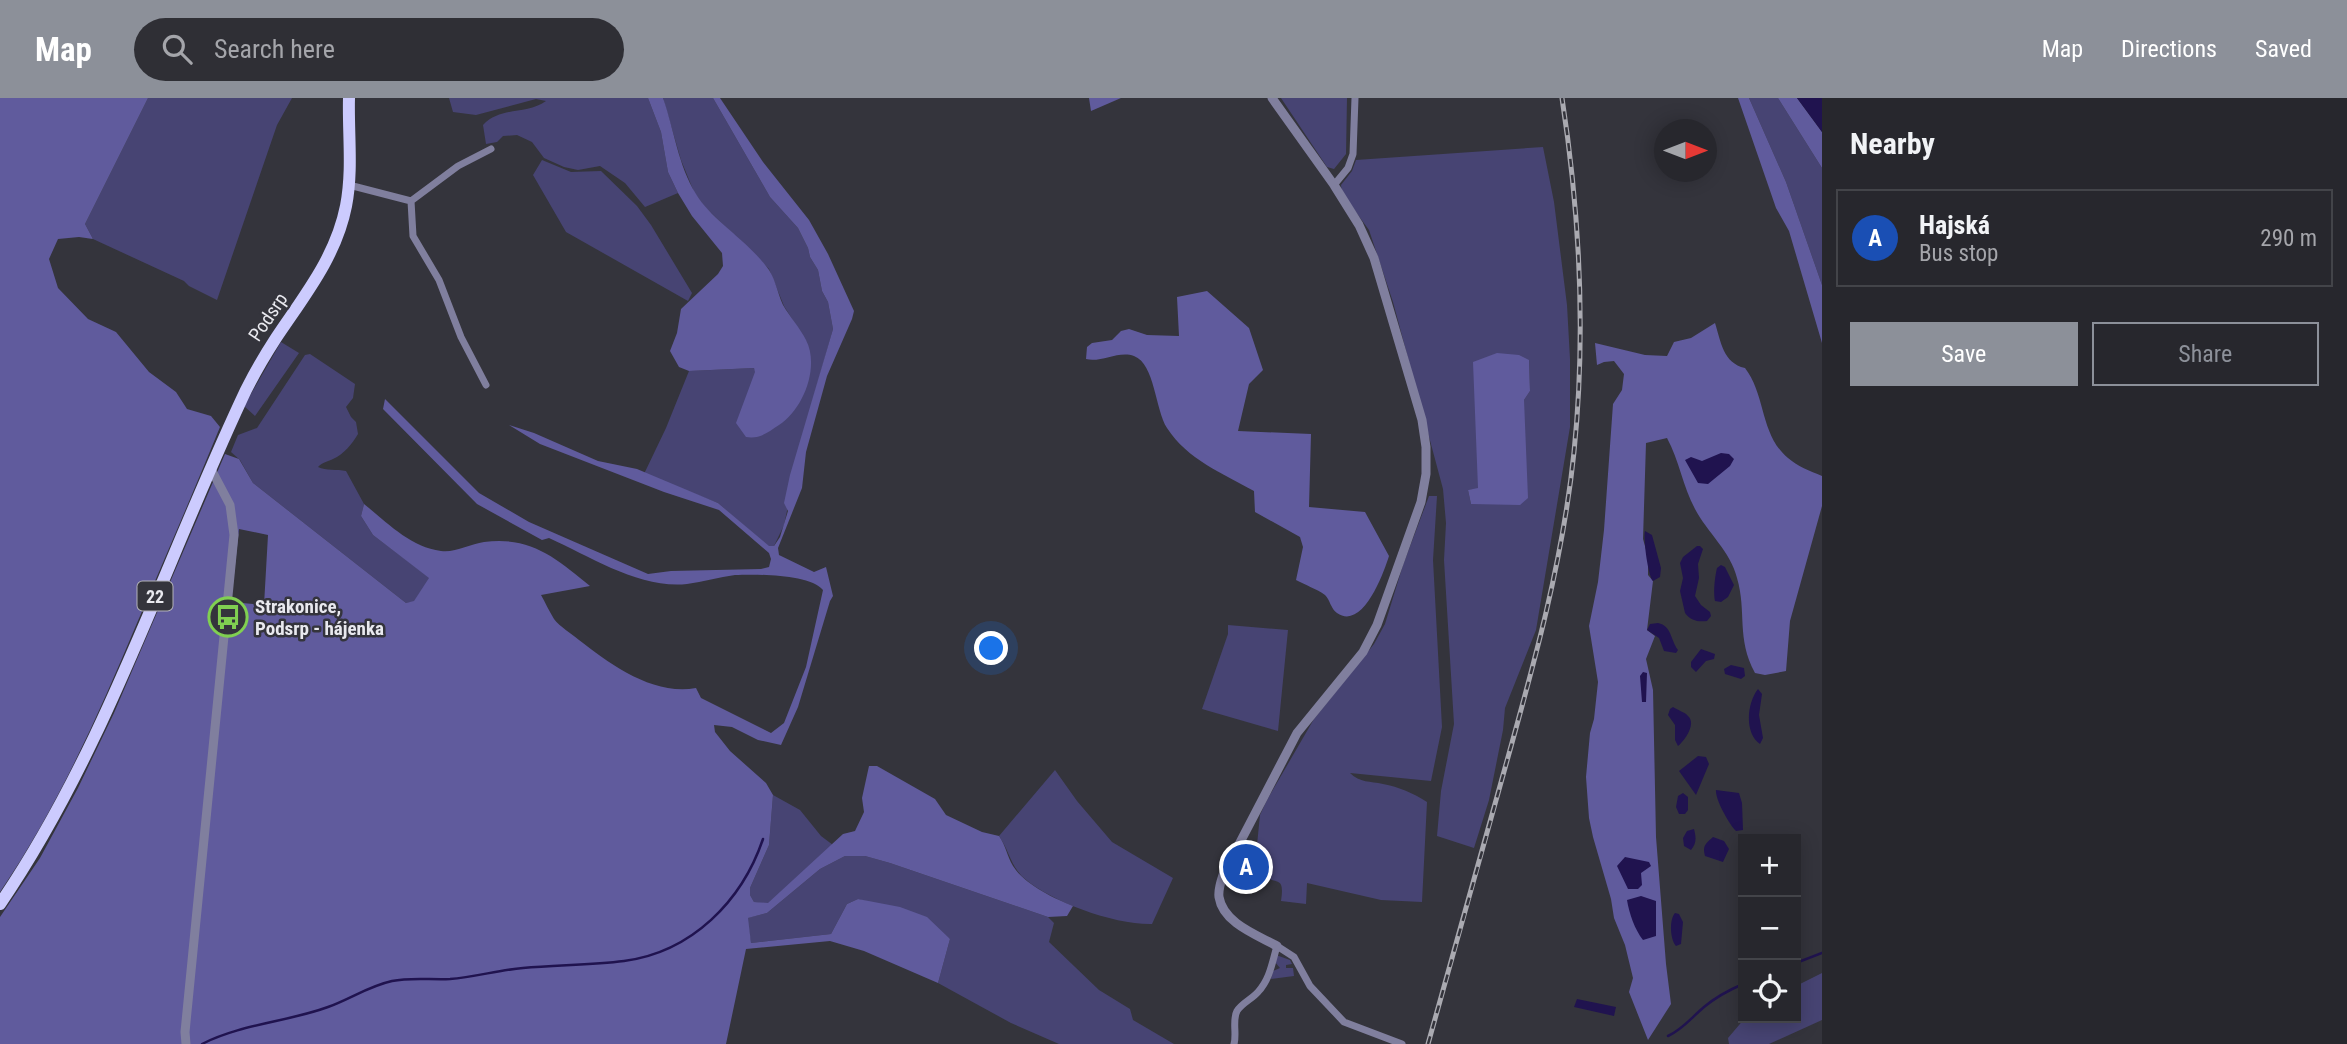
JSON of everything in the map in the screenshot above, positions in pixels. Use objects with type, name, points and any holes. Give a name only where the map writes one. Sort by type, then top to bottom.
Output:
[{"type":"main road","name":"Podsrp","points":[[211,469],[260,363],[318,276],[334,245],[346,207],[349,185],[349,98]]},
{"type":"main road","name":"22","points":[[0,904],[34,854],[72,785],[211,469]]},
{"type":"street","points":[[1272,98],[1334,185],[1359,225],[1374,258],[1422,420],[1426,474],[1414,526],[1377,625],[1363,652],[1297,733],[1223,875],[1219,898],[1238,925],[1294,957],[1310,986],[1344,1023],[1402,1044]]},
{"type":"street","points":[[1334,185],[1348,168],[1353,154],[1354,98]]},
{"type":"street","points":[[411,201],[458,166],[491,149]]},
{"type":"street","points":[[349,185],[411,201]]},
{"type":"street","points":[[411,201],[413,236],[439,280],[461,337],[486,385]]},
{"type":"street","points":[[186,1044],[233,535],[230,505],[211,469]]},
{"type":"street","points":[[1234,1044],[1235,1015],[1268,979],[1277,946]]},
{"type":"shaded area","points":[[0,98],[148,98],[85,224],[93,239],[58,239],[49,259],[58,288],[88,319],[116,332],[149,372],[176,392],[187,409],[211,416],[220,427],[92,727],[40,828],[0,892]]},
{"type":"shaded area","points":[[148,98],[292,98],[277,125],[217,300],[184,281],[93,239],[85,224]]},
{"type":"shaded area","points":[[449,98],[648,98],[661,132],[668,172],[678,193],[645,207],[625,183],[600,166],[578,170],[564,167],[544,158],[532,142],[517,135],[503,136],[497,142],[486,144],[483,125],[490,119],[546,101],[536,99],[476,115],[453,112]]},
{"type":"shaded area","points":[[648,98],[663,98],[681,159],[696,194],[710,212],[749,247],[769,270],[783,305],[804,336],[810,351],[810,375],[802,399],[788,418],[759,436],[746,437],[736,423],[755,372],[754,368],[689,371],[679,367],[670,351],[677,333],[681,309],[718,274],[723,266],[722,253],[692,216],[678,193],[668,172],[661,132]]},
{"type":"shaded area","points":[[663,98],[713,98],[770,197],[798,228],[818,270],[822,291],[828,302],[833,329],[804,431],[784,525],[774,546],[769,547],[718,503],[644,474],[689,371],[754,368],[756,372],[807,343],[784,306],[769,269],[705,207],[694,192],[681,160]]},
{"type":"shaded area","points":[[713,98],[720,98],[763,162],[809,220],[854,311],[827,376],[806,452],[802,488],[778,548],[779,555],[814,572],[826,567],[833,596],[798,707],[781,745],[758,740],[732,727],[714,725],[715,732],[730,751],[766,783],[773,795],[769,845],[750,888],[750,895],[754,902],[768,903],[843,834],[855,831],[864,812],[862,798],[869,766],[877,766],[935,799],[946,815],[982,832],[999,836],[1013,866],[1024,879],[1048,895],[1073,906],[1067,916],[1048,917],[890,863],[865,856],[845,856],[820,869],[767,913],[748,918],[751,943],[831,934],[847,904],[858,899],[900,907],[927,917],[950,939],[938,983],[864,951],[830,941],[746,949],[726,1044],[0,1044],[0,917],[40,858],[78,788],[114,713],[225,454],[239,459],[253,483],[406,603],[414,601],[429,578],[373,535],[361,516],[364,504],[400,533],[430,549],[452,551],[479,543],[501,541],[516,542],[542,551],[590,586],[541,595],[556,622],[604,659],[648,683],[680,689],[696,688],[701,698],[771,733],[784,723],[806,667],[823,590],[807,581],[782,576],[735,575],[687,584],[652,582],[616,570],[549,538],[542,540],[477,504],[383,409],[385,399],[479,493],[529,522],[648,574],[769,567],[769,553],[719,510],[664,492],[540,444],[509,425],[598,461],[637,469],[718,503],[769,546],[774,546],[780,537],[788,511],[784,503],[790,475],[833,329],[828,302],[808,248],[798,228],[770,197]],"holes":[[[239,529],[268,535],[264,605],[231,602]]]},
{"type":"shaded area","points":[[1089,98],[1121,98],[1091,111]]},
{"type":"shaded area","points":[[1281,98],[1347,98],[1346,154],[1334,169],[1327,167]]},
{"type":"shaded area","points":[[1738,98],[1749,98],[1786,182],[1822,285],[1822,343],[1789,231],[1776,208]]},
{"type":"shaded area","points":[[1749,98],[1778,98],[1822,168],[1822,285],[1786,182]]},
{"type":"shaded area","points":[[1778,98],[1797,98],[1822,132],[1822,168]]},
{"type":"shaded area","points":[[1797,98],[1822,98],[1822,132]]},
{"type":"shaded area","points":[[1543,147],[1554,202],[1567,305],[1570,427],[1536,630],[1505,708],[1489,800],[1474,848],[1437,836],[1441,791],[1454,724],[1444,560],[1446,523],[1443,489],[1393,302],[1369,230],[1342,193],[1341,185],[1352,171],[1356,160]],"holes":[[[1529,360],[1530,391],[1524,400],[1520,504],[1471,504],[1468,490],[1478,489]]]},
{"type":"shaded area","points":[[542,160],[571,172],[601,171],[637,206],[651,225],[692,293],[688,301],[566,232],[533,175]]},
{"type":"shaded area","points":[[1207,291],[1249,328],[1263,370],[1249,384],[1238,431],[1311,434],[1309,507],[1365,512],[1389,556],[1371,597],[1355,614],[1346,616],[1337,613],[1325,595],[1296,580],[1303,547],[1300,537],[1255,512],[1254,491],[1206,465],[1175,439],[1163,420],[1151,377],[1141,361],[1128,355],[1086,359],[1087,347],[1092,343],[1112,340],[1121,331],[1129,329],[1147,335],[1179,336],[1177,297]]},
{"type":"shaded area","points":[[1715,323],[1727,357],[1745,368],[1752,379],[1772,438],[1779,449],[1795,463],[1822,476],[1822,506],[1790,621],[1786,671],[1765,675],[1755,673],[1746,648],[1740,590],[1734,569],[1695,509],[1667,438],[1646,443],[1643,539],[1648,557],[1648,575],[1653,581],[1647,630],[1655,636],[1646,659],[1653,690],[1656,837],[1671,1004],[1648,1040],[1629,992],[1633,978],[1625,945],[1614,918],[1589,818],[1586,777],[1598,682],[1589,626],[1604,530],[1613,404],[1622,390],[1624,374],[1614,361],[1597,365],[1595,343],[1645,355],[1667,356],[1674,342],[1691,338]]},
{"type":"shaded area","points":[[281,342],[299,353],[255,416],[244,406]]},
{"type":"shaded area","points":[[1497,353],[1519,355],[1529,360],[1530,391],[1524,400],[1528,498],[1520,505],[1471,504],[1468,490],[1478,488],[1473,362]]},
{"type":"shaded area","points":[[310,354],[355,384],[353,398],[346,407],[356,422],[358,434],[341,454],[318,467],[346,471],[364,504],[361,516],[373,535],[430,578],[414,602],[406,603],[253,483],[240,460],[231,452],[238,435],[257,428],[305,355]]},
{"type":"shaded area","points":[[1721,453],[1729,454],[1734,459],[1730,466],[1708,484],[1698,483],[1685,460],[1691,457],[1702,461]]},
{"type":"shaded area","points":[[1429,496],[1437,496],[1433,560],[1442,727],[1431,781],[1350,773],[1361,780],[1389,785],[1411,793],[1427,802],[1422,902],[1381,900],[1307,883],[1306,904],[1281,901],[1280,884],[1262,874],[1255,865],[1260,815],[1314,719],[1374,644],[1385,624],[1403,565]]},
{"type":"shaded area","points":[[1645,531],[1652,535],[1661,568],[1660,577],[1653,581],[1646,557]]},
{"type":"shaded area","points":[[1697,546],[1703,549],[1698,564],[1699,578],[1695,596],[1710,612],[1711,616],[1707,621],[1687,616],[1680,591],[1683,578],[1680,563],[1683,557]]},
{"type":"shaded area","points":[[1721,565],[1725,567],[1734,585],[1728,597],[1721,602],[1715,601],[1714,593],[1717,568]]},
{"type":"shaded area","points":[[1658,623],[1668,630],[1678,650],[1676,653],[1664,651],[1659,638],[1647,630],[1650,624]]},
{"type":"shaded area","points":[[1228,625],[1288,630],[1278,731],[1202,709],[1228,634]]},
{"type":"shaded area","points":[[1701,649],[1715,654],[1714,659],[1706,661],[1696,672],[1691,667],[1691,662]]},
{"type":"shaded area","points":[[1731,665],[1744,668],[1745,676],[1741,679],[1725,674],[1724,669]]},
{"type":"shaded area","points":[[1643,672],[1647,673],[1646,702],[1642,702],[1640,676]]},
{"type":"shaded area","points":[[1758,689],[1762,694],[1759,715],[1763,738],[1760,744],[1751,733],[1749,725],[1751,702]]},
{"type":"shaded area","points":[[1673,707],[1687,715],[1691,723],[1678,746],[1675,740],[1675,725],[1668,715]]},
{"type":"shaded area","points":[[1698,756],[1706,757],[1709,764],[1696,795],[1679,771]]},
{"type":"shaded area","points":[[1055,770],[1112,842],[1173,878],[1152,924],[1120,921],[1084,910],[1036,887],[1016,869],[999,836]]},
{"type":"shaded area","points":[[1716,790],[1739,793],[1743,830],[1736,831],[1730,823],[1720,805]]},
{"type":"shaded area","points":[[1683,793],[1688,797],[1688,810],[1685,814],[1679,814],[1676,807],[1678,796]]},
{"type":"shaded area","points":[[773,795],[800,810],[821,836],[833,845],[768,904],[754,902],[750,888],[769,845]]},
{"type":"shaded area","points":[[1694,829],[1696,840],[1691,850],[1684,846],[1683,838],[1687,831]]},
{"type":"shaded area","points":[[1713,837],[1724,841],[1729,849],[1723,862],[1705,856],[1705,845]]},
{"type":"shaded area","points":[[845,856],[865,856],[890,863],[1048,917],[1054,923],[1049,942],[1099,990],[1130,1009],[1133,1020],[1174,1044],[1059,1044],[1011,1023],[938,983],[950,939],[876,904],[858,899],[847,904],[831,934],[751,943],[747,918],[767,913],[820,869]]},
{"type":"shaded area","points":[[1625,857],[1649,862],[1651,866],[1641,873],[1642,885],[1638,889],[1628,889],[1617,866]]},
{"type":"shaded area","points":[[1641,896],[1656,901],[1656,936],[1643,940],[1633,921],[1627,900]]},
{"type":"shaded area","points":[[1675,913],[1679,914],[1683,922],[1681,944],[1676,946],[1671,930]]},
{"type":"shaded area","points":[[1276,955],[1290,960],[1292,964],[1286,965],[1286,968],[1293,968],[1294,976],[1271,979],[1273,971],[1280,968],[1275,962]]},
{"type":"shaded area","points":[[1822,973],[1822,1020],[1769,1044],[1729,1044],[1728,1038],[1741,1023],[1801,1023],[1801,984]]},
{"type":"shaded area","points":[[1577,999],[1616,1007],[1614,1016],[1574,1007]]},
{"type":"waterway","points":[[202,1044],[248,1027],[328,1007],[392,981],[450,979],[514,969],[624,961],[649,956],[692,935],[711,920],[742,883],[763,839]]},
{"type":"waterway","points":[[1801,961],[1822,953]]},
{"type":"waterway","points":[[1668,1036],[1683,1027],[1713,1000],[1738,986]]},
{"type":"railway","points":[[1428,1044],[1537,651],[1569,492],[1578,408],[1580,319],[1577,230],[1562,98]]},
{"type":"place","name":"Strakonice, Podsrp - hájenka","points":[[228,617]]},
{"type":"place","name":"Hajská","points":[[1246,867]]}]
